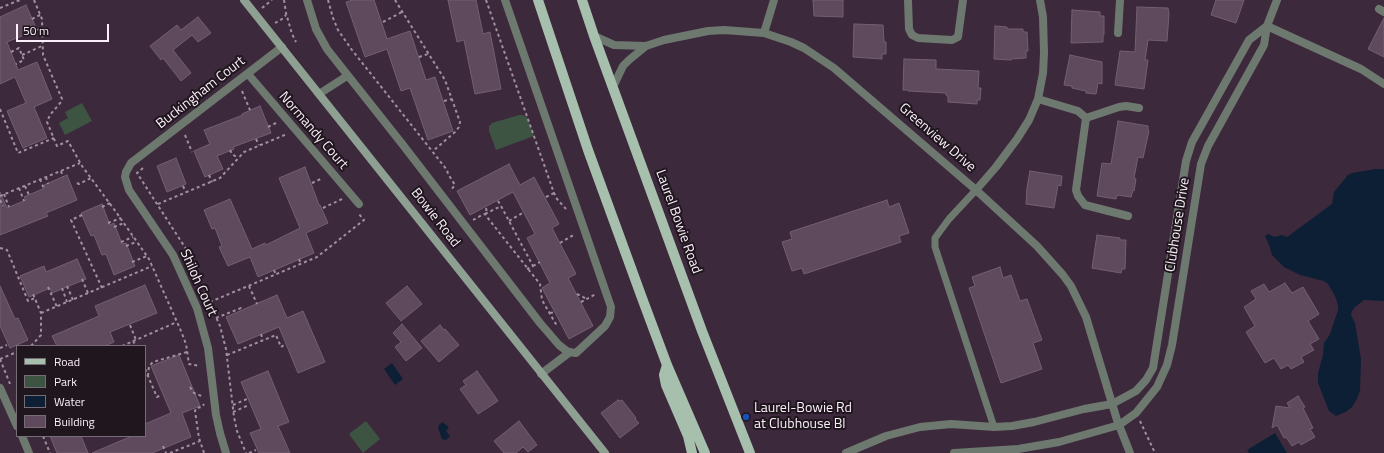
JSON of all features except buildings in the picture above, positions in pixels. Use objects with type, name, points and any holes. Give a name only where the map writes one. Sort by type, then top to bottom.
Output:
[{"type":"main road","points":[[538,0],[588,150],[667,365],[705,453]]},
{"type":"main road","name":"Laurel Bowie Road","points":[[582,0],[702,331],[750,453]]},
{"type":"main road","points":[[667,365],[664,375],[666,385],[688,436],[692,453]]},
{"type":"street","name":"Bowie Road","points":[[244,0],[605,453]]},
{"type":"street","points":[[307,0],[312,19],[321,39],[348,76],[540,323],[559,345],[570,352],[576,353],[605,326],[610,317],[611,307],[505,0]]},
{"type":"street","points":[[764,33],[774,0]]},
{"type":"street","points":[[908,0],[909,29],[912,35],[918,38],[952,40],[958,37],[962,0]]},
{"type":"street","points":[[976,190],[1017,139],[1029,120],[1038,99],[1043,73],[1044,54],[1043,17],[1040,0]]},
{"type":"street","points":[[1118,33],[1120,0]]},
{"type":"street","name":"Clubhouse Drive","points":[[954,453],[1018,449],[1059,442],[1119,425],[1136,413],[1157,386],[1167,365],[1172,346],[1201,164],[1208,146],[1264,45],[1267,26],[1277,0]]},
{"type":"street","points":[[1267,26],[1361,69],[1384,84]]},
{"type":"street","name":"Clubhouse Drive","points":[[846,453],[886,436],[920,427],[951,424],[994,427],[1012,426],[1112,404],[1136,391],[1146,380],[1153,368],[1186,161],[1192,142],[1249,40],[1267,26]]},
{"type":"street","name":"Greenview Drive","points":[[594,36],[614,45],[646,46],[664,40],[708,31],[724,30],[764,33],[804,48],[834,68],[976,190],[1037,246],[1057,267],[1071,286],[1086,317],[1112,404],[1130,453]]},
{"type":"street","points":[[613,87],[623,66],[646,46]]},
{"type":"street","name":"Buckingham Court","points":[[135,160],[282,47]]},
{"type":"street","name":"Normandy Court","points":[[248,74],[294,128],[357,207]]},
{"type":"street","points":[[320,94],[348,76]]},
{"type":"street","points":[[1038,99],[1078,111],[1086,118]]},
{"type":"street","points":[[1086,118],[1126,106],[1139,108]]},
{"type":"street","points":[[1086,118],[1076,190],[1078,196],[1085,204],[1128,216]]},
{"type":"street","name":"Shiloh Court","points":[[135,160],[127,168],[125,177],[129,190],[173,255],[188,286],[203,326],[208,348],[216,415],[226,453]]},
{"type":"street","points":[[541,374],[570,352]]},
{"type":"street","points":[[0,388],[16,424]]},
{"type":"street","points":[[22,437],[29,453]]},
{"type":"lane","points":[[976,190],[949,219],[935,238],[935,247],[994,427]]},
{"type":"path","points":[[0,8],[20,0]]},
{"type":"path","points":[[34,0],[40,15],[43,55],[62,99],[50,115],[47,122],[57,146],[68,142],[80,163],[147,256],[184,338],[188,364],[198,365],[201,368]]},
{"type":"path","points":[[284,0],[286,14],[296,42]]},
{"type":"path","points":[[328,0],[338,30],[447,170],[455,185],[450,190],[450,194]]},
{"type":"path","points":[[395,0],[445,80],[460,122],[459,127],[448,139],[433,151]]},
{"type":"path","points":[[486,0],[554,193],[568,214]]},
{"type":"path","points":[[383,22],[402,12]]},
{"type":"path","points":[[264,24],[276,23],[286,14]]},
{"type":"path","points":[[32,18],[40,15]]},
{"type":"path","points":[[37,30],[42,28]]},
{"type":"path","points":[[22,55],[42,46]]},
{"type":"path","points":[[11,52],[19,48],[22,55],[24,60],[16,64]]},
{"type":"path","points":[[419,57],[428,54]]},
{"type":"path","points":[[242,90],[250,110]]},
{"type":"path","points":[[238,92],[245,90]]},
{"type":"path","points":[[444,101],[452,99]]},
{"type":"path","points":[[0,109],[18,153],[54,138]]},
{"type":"path","points":[[268,127],[279,122]]},
{"type":"path","points":[[158,204],[220,178],[244,152],[289,133],[294,128]]},
{"type":"path","points":[[190,131],[184,135],[192,152]]},
{"type":"path","points":[[256,139],[259,145]]},
{"type":"path","points":[[230,150],[232,154],[238,158]]},
{"type":"path","points":[[0,196],[80,163]]},
{"type":"path","points":[[149,164],[137,173],[186,249],[210,302],[223,336],[233,412],[237,431],[246,453]]},
{"type":"path","points":[[61,171],[63,178]]},
{"type":"path","points":[[209,175],[212,182]]},
{"type":"path","points":[[312,183],[326,176]]},
{"type":"path","points":[[46,177],[48,184]]},
{"type":"path","points":[[77,183],[79,184],[91,178]]},
{"type":"path","points":[[40,179],[44,189]]},
{"type":"path","points":[[25,186],[29,195]]},
{"type":"path","points":[[183,186],[186,192]]},
{"type":"path","points":[[19,188],[24,201]]},
{"type":"path","points":[[546,197],[554,193]]},
{"type":"path","points":[[4,194],[9,207]]},
{"type":"path","points":[[323,208],[344,198]]},
{"type":"path","points":[[0,200],[2,206]]},
{"type":"path","points":[[498,201],[533,266]]},
{"type":"path","points":[[102,207],[110,204]]},
{"type":"path","points":[[470,219],[473,220],[501,206]]},
{"type":"path","points":[[210,302],[317,257],[364,220],[357,207]]},
{"type":"path","points":[[486,208],[486,214],[540,284],[542,300],[560,331]]},
{"type":"path","points":[[509,221],[524,212]]},
{"type":"path","points":[[82,215],[71,220],[102,288]]},
{"type":"path","points":[[108,223],[121,218]]},
{"type":"path","points":[[114,227],[124,223]]},
{"type":"path","points":[[573,227],[577,239]]},
{"type":"path","points":[[560,242],[575,234]]},
{"type":"path","points":[[120,242],[133,238]]},
{"type":"path","points":[[126,246],[136,242]]},
{"type":"path","points":[[0,248],[7,250],[28,301],[35,298]]},
{"type":"path","points":[[132,262],[147,256]]},
{"type":"path","points":[[299,260],[301,264]]},
{"type":"path","points":[[527,269],[540,262]]},
{"type":"path","points":[[41,313],[152,266]]},
{"type":"path","points":[[274,270],[276,275]]},
{"type":"path","points":[[82,279],[88,293]]},
{"type":"path","points":[[67,286],[73,300]]},
{"type":"path","points":[[250,286],[257,304]]},
{"type":"path","points":[[48,287],[57,307]]},
{"type":"path","points":[[62,288],[68,302]]},
{"type":"path","points":[[595,288],[598,300]]},
{"type":"path","points":[[32,345],[41,335],[41,313],[33,294]]},
{"type":"path","points":[[577,294],[587,299]]},
{"type":"path","points":[[581,302],[596,294]]},
{"type":"path","points":[[216,318],[241,308],[242,310]]},
{"type":"path","points":[[550,314],[555,312]]},
{"type":"path","points":[[124,345],[177,322]]},
{"type":"path","points":[[130,325],[136,345]]},
{"type":"path","points":[[261,334],[263,340]]},
{"type":"path","points":[[226,355],[276,335],[281,347],[284,345]]},
{"type":"path","points":[[0,348],[7,345]]},
{"type":"path","points":[[12,387],[0,359],[16,352]]},
{"type":"path","points":[[148,376],[149,366],[153,362],[187,352]]},
{"type":"path","points":[[146,371],[157,397],[161,395]]},
{"type":"path","points":[[190,387],[194,393],[204,397]]},
{"type":"path","points":[[203,390],[204,406],[196,408],[195,411],[204,453]]},
{"type":"path","points":[[233,405],[247,399]]},
{"type":"path","points":[[233,412],[249,405]]},
{"type":"path","points":[[1136,413],[1155,453]]},
{"type":"path","points":[[43,437],[50,453]]},
{"type":"path","points":[[170,453],[200,440]]},
{"type":"path","points":[[163,446],[166,453]]},
{"type":"path","points":[[249,453],[256,450]]},
{"type":"green space","points":[[82,103],[92,121],[65,135],[59,123],[68,118],[65,112]]},
{"type":"green space","points":[[519,115],[527,117],[534,136],[496,150],[489,131],[489,126],[492,123]]},
{"type":"green space","points":[[366,421],[380,439],[363,453],[349,434]]},
{"type":"water","points":[[1376,169],[1384,169],[1384,301],[1364,300],[1352,311],[1351,315],[1355,323],[1361,359],[1360,390],[1352,407],[1346,412],[1336,416],[1329,411],[1318,383],[1318,373],[1323,355],[1324,343],[1330,334],[1338,310],[1335,296],[1328,284],[1324,281],[1300,275],[1284,267],[1272,255],[1265,236],[1268,234],[1275,237],[1282,235],[1287,237],[1332,204],[1334,192],[1348,175]]},
{"type":"water","points":[[392,363],[403,379],[395,385],[384,369]]},
{"type":"water","points":[[442,422],[449,427],[446,431],[450,436],[446,440],[442,439],[438,428]]},
{"type":"water","points":[[1275,433],[1287,453],[1249,453],[1247,450]]},
{"type":"place","name":"Laurel-Bowie Rd at Clubhouse Bl","points":[[746,417]]}]
